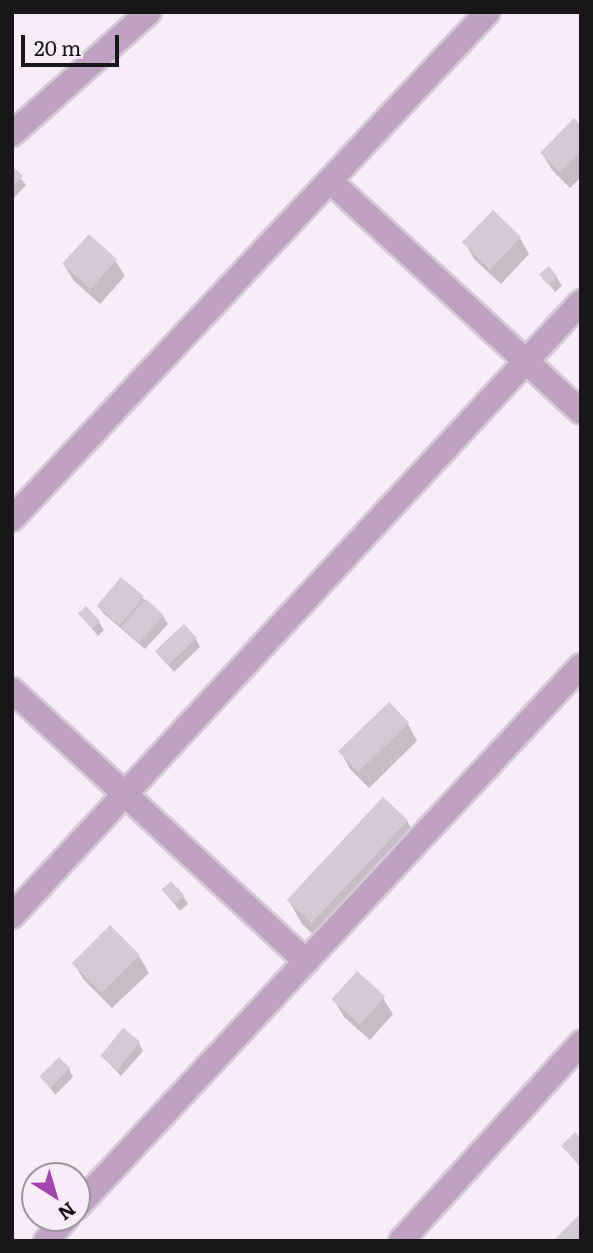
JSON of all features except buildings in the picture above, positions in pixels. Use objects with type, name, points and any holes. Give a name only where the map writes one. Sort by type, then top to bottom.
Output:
[{"type":"street","points":[[12,134],[149,12]]},
{"type":"street","points":[[12,519],[488,12]]},
{"type":"street","points":[[330,181],[581,412]]},
{"type":"street","points":[[12,916],[581,302]]},
{"type":"street","points":[[91,1192],[581,666]]},
{"type":"street","points":[[12,690],[306,961]]},
{"type":"street","points":[[401,1241],[581,1043]]}]
